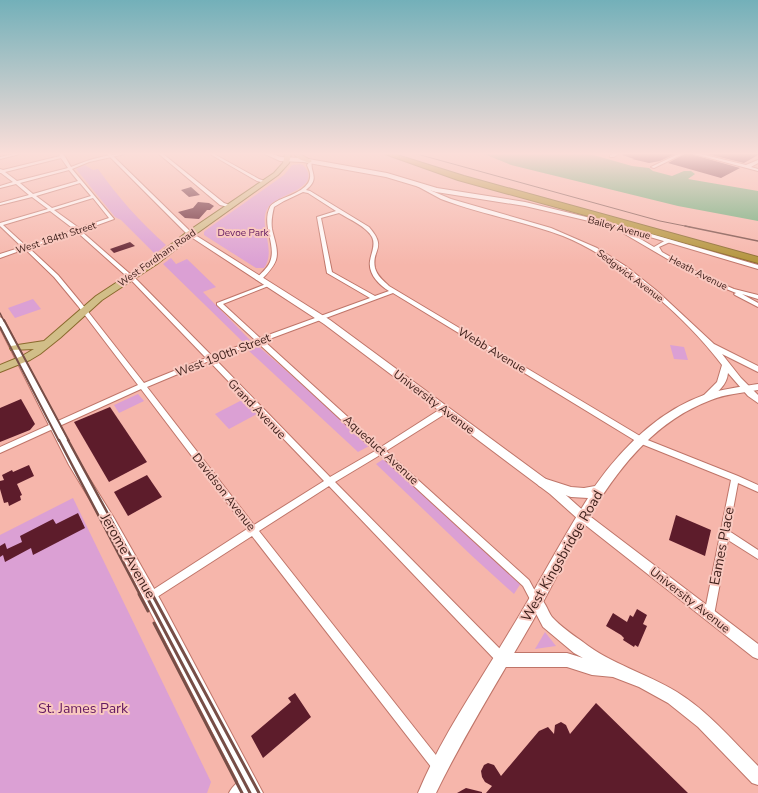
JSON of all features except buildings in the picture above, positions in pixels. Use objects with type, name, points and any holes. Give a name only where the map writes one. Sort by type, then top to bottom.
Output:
[{"type":"highway","points":[[509,191],[758,260]]},
{"type":"highway","points":[[529,191],[758,256]]},
{"type":"main road","name":"West Fordham Road","points":[[0,369],[22,360],[46,344],[84,310],[252,191]]},
{"type":"main road","name":"Bailey Avenue","points":[[442,191],[525,204],[625,228],[758,267]]},
{"type":"main road","name":"Jerome Avenue","points":[[0,320],[75,465],[110,522],[151,596],[251,787]]},
{"type":"main road","points":[[15,348],[46,344]]},
{"type":"main road","name":"West Kingsbridge Road","points":[[427,793],[439,768],[503,660],[583,517],[599,490],[620,462],[661,424],[707,397],[758,387]]},
{"type":"main road","points":[[543,483],[578,495],[590,494],[599,490]]},
{"type":"street","name":"Grand Avenue","points":[[28,191],[79,231],[130,277],[503,660]]},
{"type":"street","points":[[0,204],[48,191]]},
{"type":"street","points":[[0,224],[93,196],[89,191]]},
{"type":"street","name":"University Avenue","points":[[146,191],[190,234],[320,318],[543,483],[583,517],[758,652]]},
{"type":"street","points":[[206,191],[222,204],[230,207]]},
{"type":"street","points":[[259,279],[271,265],[275,256],[270,227],[272,207],[278,202],[301,191]]},
{"type":"street","name":"Webb Avenue","points":[[306,191],[366,228],[373,235],[377,245],[371,260],[372,270],[381,283],[642,441],[735,478],[758,489]]},
{"type":"street","name":"Sedgwick Avenue","points":[[432,191],[444,198],[487,212],[553,230],[595,249],[644,284],[709,344],[745,389],[758,400]]},
{"type":"street","points":[[442,191],[440,195],[444,198]]},
{"type":"street","name":"West 184th Street","points":[[0,256],[112,219],[93,196]]},
{"type":"street","points":[[340,211],[319,217],[330,273],[375,298]]},
{"type":"street","name":"Davidson Avenue","points":[[0,224],[56,276],[84,310],[439,768]]},
{"type":"street","name":"Heath Avenue","points":[[625,228],[626,232],[702,277],[732,290],[758,297]]},
{"type":"street","name":"Heath Avenue","points":[[662,254],[656,247],[668,241]]},
{"type":"street","points":[[650,246],[656,247]]},
{"type":"street","name":"Aqueduct Avenue","points":[[268,285],[219,304],[526,583],[536,602]]},
{"type":"street","points":[[732,290],[758,305]]},
{"type":"street","name":"West 190th Street","points":[[0,450],[142,386],[259,340],[394,291]]},
{"type":"street","points":[[709,344],[758,370]]},
{"type":"street","points":[[707,397],[720,385],[723,376],[723,369],[726,365]]},
{"type":"street","points":[[151,596],[328,482],[382,451],[445,410]]},
{"type":"street","name":"Eames Place","points":[[709,615],[735,478]]},
{"type":"street","points":[[724,533],[758,555]]},
{"type":"street","points":[[536,602],[548,622],[578,648],[616,670],[658,688],[688,709],[758,777]]},
{"type":"street","points":[[503,660],[567,660],[592,668],[616,670]]},
{"type":"street","points":[[234,793],[251,787]]},
{"type":"green space","points":[[94,191],[115,191],[147,227],[166,245],[155,254],[121,220],[115,217]]},
{"type":"green space","name":"Devoe Park","points":[[261,191],[294,191],[275,201],[270,205],[266,212],[265,227],[269,253],[268,261],[264,268],[256,268],[204,235],[206,230]]},
{"type":"green space","points":[[171,258],[176,264],[187,259],[216,287],[203,292],[251,341],[244,343],[163,264]]},
{"type":"green space","points":[[33,299],[41,309],[15,318],[8,308]]},
{"type":"green space","points":[[670,345],[684,347],[688,360],[674,359]]},
{"type":"green space","points":[[258,346],[371,445],[358,452],[248,350]]},
{"type":"green space","points":[[138,394],[144,401],[119,413],[114,405]]},
{"type":"green space","points":[[242,400],[257,414],[229,429],[215,414]]},
{"type":"green space","points":[[385,458],[521,583],[514,594],[376,464]]},
{"type":"green space","name":"St. James Park","points":[[73,498],[211,782],[207,793],[0,793],[0,535]]},
{"type":"green space","points":[[545,632],[556,646],[535,649]]},
{"type":"shaded area","points":[[617,191],[758,191],[758,221],[678,206]]},
{"type":"railway","points":[[551,191],[660,221],[685,226]]},
{"type":"railway","points":[[685,226],[690,227]]},
{"type":"railway","points":[[685,226],[758,241]]},
{"type":"railway","points":[[0,313],[4,321]]},
{"type":"railway","points":[[4,320],[69,441]]},
{"type":"railway","points":[[0,327],[59,441]]},
{"type":"railway","points":[[59,440],[140,595]]},
{"type":"railway","points":[[68,440],[152,595]]},
{"type":"railway","points":[[139,594],[148,611]]},
{"type":"railway","points":[[152,594],[259,793]]},
{"type":"railway","points":[[149,601],[250,793]]},
{"type":"railway","points":[[154,623],[242,793]]}]
